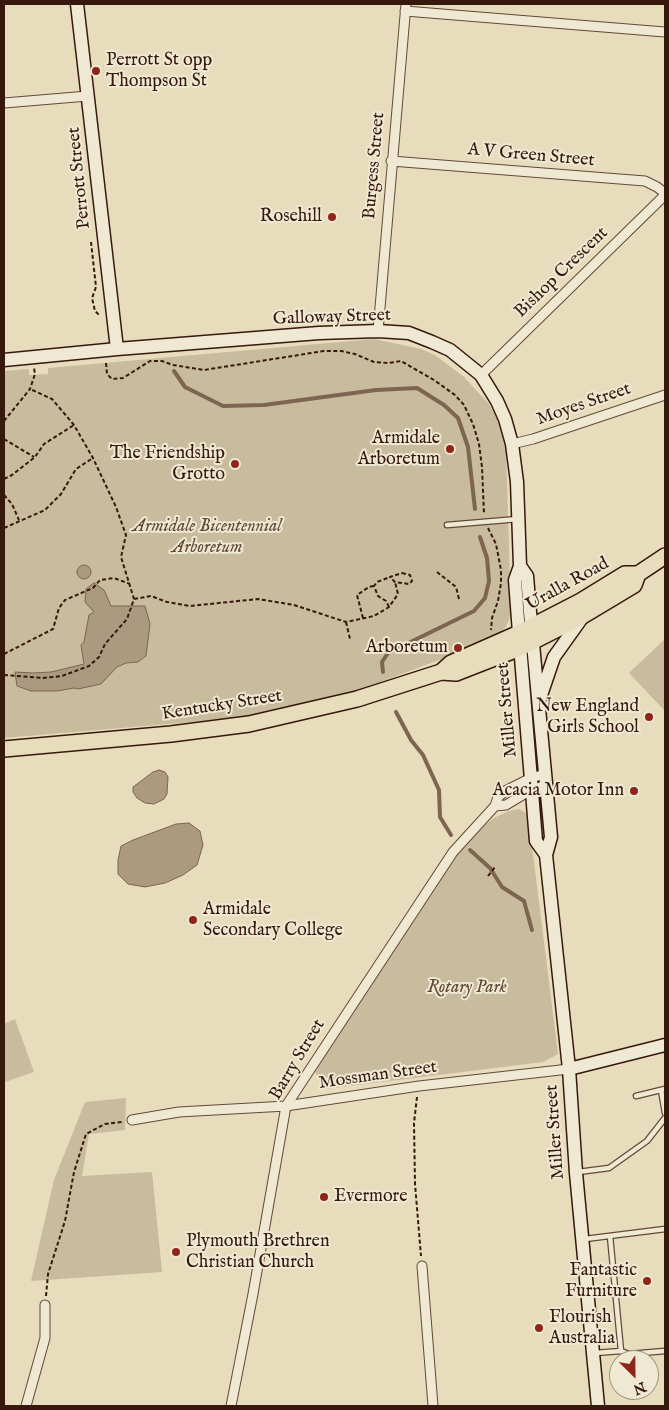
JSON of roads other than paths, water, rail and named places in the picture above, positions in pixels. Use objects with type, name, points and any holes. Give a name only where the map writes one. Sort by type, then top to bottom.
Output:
[{"type":"main road","name":"Uralla Road","points":[[526,638],[625,574],[638,574],[665,556]]},
{"type":"main road","name":"Uralla Road","points":[[526,638],[584,615],[634,585],[638,574]]},
{"type":"main road","name":"Kentucky Street","points":[[4,749],[171,734],[249,724],[357,699],[441,672],[451,662],[526,638]]},
{"type":"street","name":"Perrott Street","points":[[78,4],[117,349]]},
{"type":"street","points":[[405,7],[665,32]]},
{"type":"street","name":"Burgess Street","points":[[378,331],[405,7]]},
{"type":"street","points":[[4,103],[88,96]]},
{"type":"street","name":"A V Green Street","points":[[391,161],[645,181],[657,187],[665,194]]},
{"type":"street","name":"Bishop Crescent","points":[[481,375],[665,194]]},
{"type":"street","name":"Galloway Street","points":[[4,360],[319,333],[378,331],[409,334],[450,350],[481,375],[497,401],[505,419],[512,444],[519,518],[520,566],[515,580],[526,638]]},
{"type":"street","name":"Moyes Street","points":[[512,444],[533,440],[665,395]]},
{"type":"street","points":[[538,702],[554,657],[584,615]]},
{"type":"street","name":"Miller Street","points":[[526,638],[538,702],[546,779],[551,837],[546,855],[569,1069],[576,1173],[598,1406]]},
{"type":"street","name":"Miller Street","points":[[526,638],[531,784],[536,841],[546,855]]},
{"type":"street","name":"Barry Street","points":[[231,1406],[286,1106],[453,852],[494,806],[498,797],[505,790],[546,779]]},
{"type":"street","name":"Barry Street","points":[[494,806],[506,805],[531,784],[546,779]]},
{"type":"street","points":[[569,1069],[665,1045]]},
{"type":"street","name":"Mossman Street","points":[[132,1120],[178,1112],[286,1106],[419,1086],[569,1069]]},
{"type":"street","points":[[422,1266],[433,1406]]},
{"type":"street","points":[[26,1406],[45,1338],[45,1302]]},
{"type":"lane","points":[[447,525],[519,518]]},
{"type":"lane","points":[[636,1096],[663,1089],[665,1113]]},
{"type":"lane","points":[[576,1173],[609,1168],[647,1141],[665,1118]]},
{"type":"lane","points":[[582,1239],[665,1229]]},
{"type":"lane","points":[[610,1236],[621,1350]]},
{"type":"lane","points":[[593,1354],[609,1352]]},
{"type":"waterway","points":[[174,371],[185,387],[223,406],[264,405],[376,390],[417,388],[444,405],[458,418],[468,447],[475,509]]},
{"type":"waterway","points":[[383,672],[382,662],[388,653],[474,611],[485,598],[489,581],[487,558],[480,537]]},
{"type":"waterway","points":[[396,712],[411,740],[423,755],[439,790],[440,817],[451,835]]},
{"type":"waterway","points":[[470,850],[490,868],[502,887],[524,901],[532,930]]},
{"type":"place","name":"Perrott St opp Thompson St","points":[[96,71]]},
{"type":"place","name":"Rosehill","points":[[332,217]]},
{"type":"place","name":"Armidale Arboretum","points":[[450,449]]},
{"type":"place","name":"The Friendship Grotto","points":[[235,464]]},
{"type":"place","name":"Arboretum","points":[[458,648]]},
{"type":"place","name":"New England Girls School","points":[[649,717]]},
{"type":"place","name":"Acacia Motor Inn","points":[[634,791]]},
{"type":"place","name":"Armidale Secondary College","points":[[193,920]]},
{"type":"place","name":"Evermore","points":[[324,1197]]},
{"type":"place","name":"Plymouth Brethren Christian Church","points":[[176,1252]]},
{"type":"place","name":"Fantastic Furniture","points":[[647,1281]]},
{"type":"place","name":"Flourish Australia","points":[[539,1328]]},
{"type":"park label","name":"Armidale Bicentennial Arboretum","points":[[207,537]]},
{"type":"park label","name":"Rotary Park","points":[[467,988]]}]
